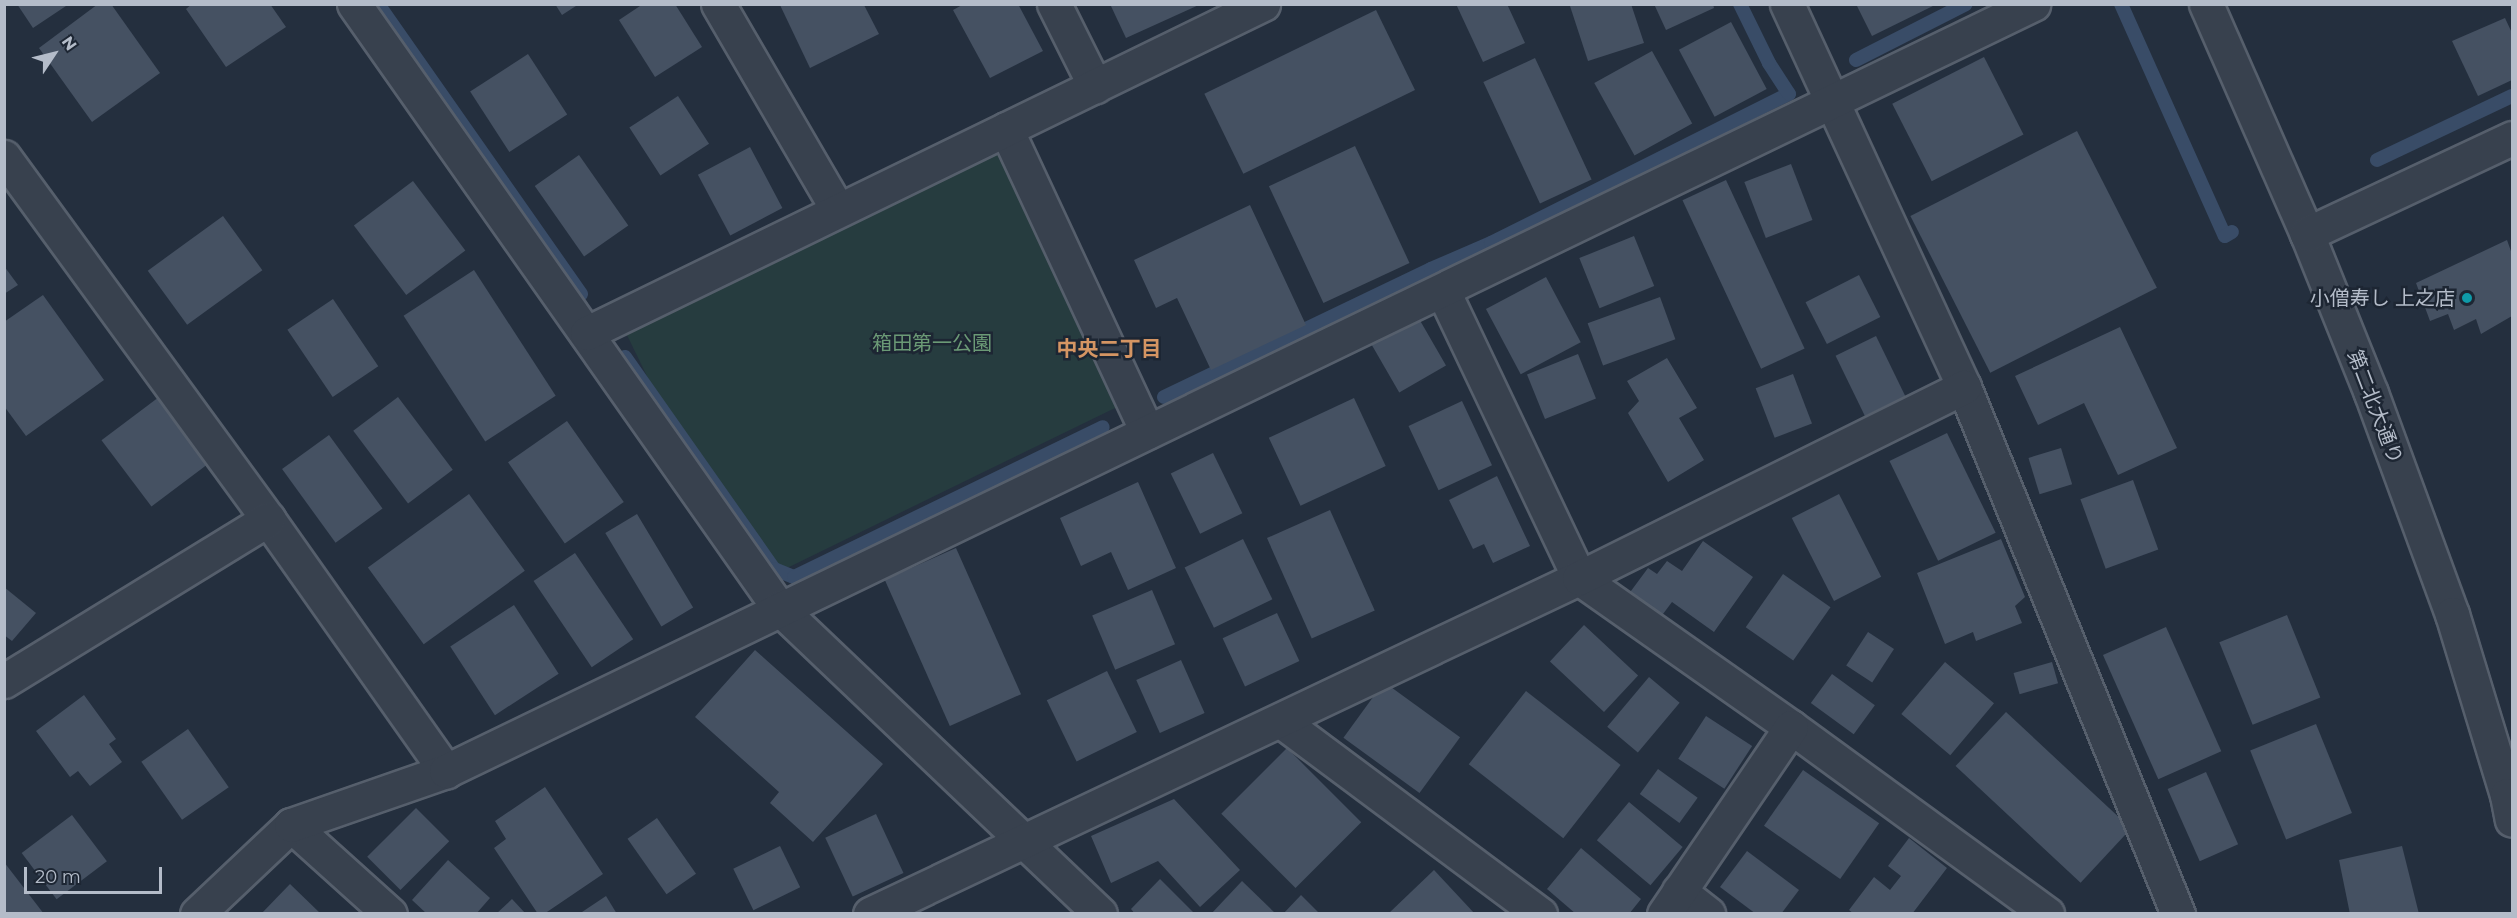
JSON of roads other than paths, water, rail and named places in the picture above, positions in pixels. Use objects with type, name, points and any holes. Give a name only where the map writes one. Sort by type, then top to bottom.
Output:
[{"type":"street","points":[[354,4],[779,608],[1100,914]]},
{"type":"street","points":[[718,4],[838,210]]},
{"type":"street","points":[[1054,4],[1095,86]]},
{"type":"street","points":[[587,333],[1263,4]]},
{"type":"street","points":[[1787,4],[1964,387],[2178,914]]},
{"type":"street","points":[[197,914],[291,825],[446,771],[779,608],[1443,291],[2033,4]]},
{"type":"street","name":"第二北大通り","points":[[2206,4],[2307,234],[2371,393],[2452,614],[2511,803]]},
{"type":"street","points":[[1006,129],[1147,432]]},
{"type":"street","points":[[2307,234],[2512,138]]},
{"type":"street","points":[[4,157],[268,519],[446,771]]},
{"type":"street","points":[[1443,291],[1579,578],[1791,727],[2047,914]]},
{"type":"street","points":[[870,914],[1579,578],[1964,387]]},
{"type":"street","points":[[4,681],[268,519]]},
{"type":"street","points":[[1281,721],[1540,914]]},
{"type":"street","points":[[1708,914],[1672,902],[1791,727]]},
{"type":"street","points":[[291,825],[390,914]]},
{"type":"waterway","points":[[378,4],[581,294]]},
{"type":"waterway","points":[[1164,397],[1431,269],[1491,243],[1789,94],[1769,63],[1740,4]]},
{"type":"waterway","points":[[1856,60],[1966,4]]},
{"type":"waterway","points":[[2121,4],[2225,236],[2232,232]]},
{"type":"waterway","points":[[2377,160],[2512,96]]},
{"type":"waterway","points":[[625,357],[774,569],[794,577],[1103,427]]},
{"type":"place","name":"小僧寿し 上之店","points":[[2467,298]]},
{"type":"district","name":"中央二丁目","points":[[1109,349]]},
{"type":"park label","name":"箱田第一公園","points":[[932,343]]}]
